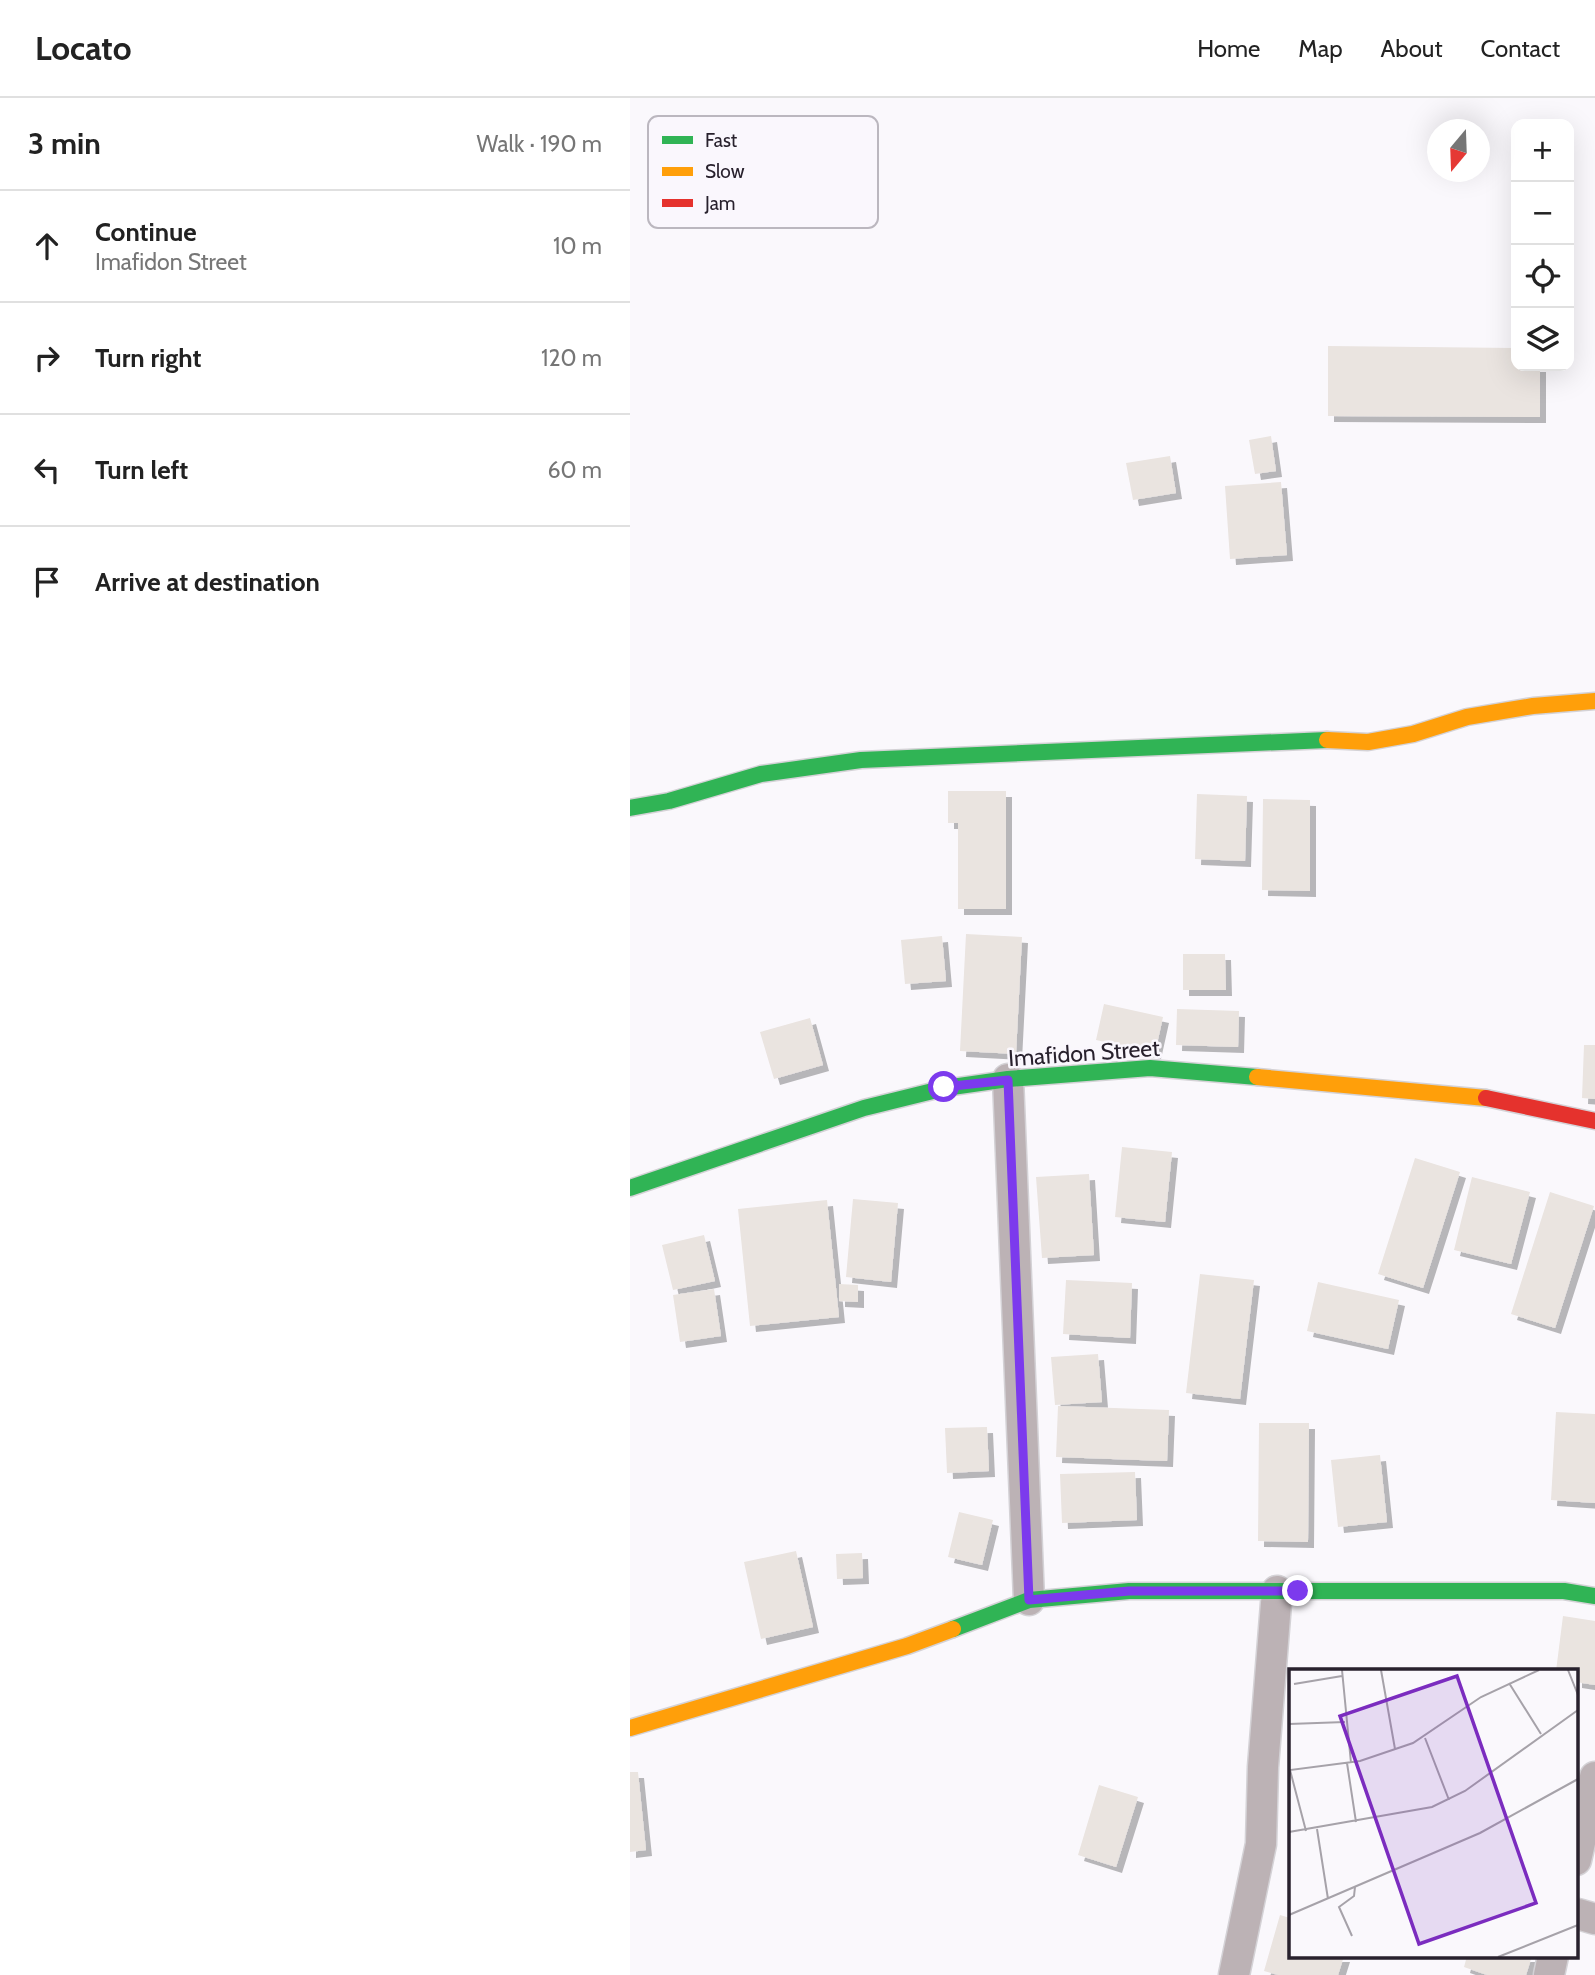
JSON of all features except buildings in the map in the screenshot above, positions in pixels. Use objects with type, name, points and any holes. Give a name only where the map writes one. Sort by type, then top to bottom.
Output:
[{"type":"street","points":[[630,808],[669,801],[761,774],[861,760],[1312,739],[1368,742],[1413,734],[1467,717],[1533,706],[1595,701]]},
{"type":"street","name":"Imafidon Street","points":[[630,1188],[864,1108],[944,1087],[1150,1068],[1480,1097],[1595,1121]]},
{"type":"street","points":[[1008,1080],[1029,1600]]},
{"type":"street","points":[[630,1728],[907,1646],[1029,1600],[1129,1591],[1564,1591],[1595,1596]]},
{"type":"street","points":[[1234,1975],[1261,1844],[1263,1768],[1277,1591]]},
{"type":"street","points":[[1578,1851],[1595,1777]]},
{"type":"traffic: fast","points":[[630,808],[669,801],[761,774],[861,760],[1327,740]]},
{"type":"traffic: fast","points":[[630,1188],[864,1108],[945,1088],[1008,1079],[1150,1068],[1257,1077]]},
{"type":"traffic: fast","points":[[953,1629],[1029,1600],[1129,1591],[1564,1591],[1595,1596]]},
{"type":"traffic: slow","points":[[1327,740],[1368,742],[1413,734],[1467,717],[1533,706],[1595,701]]},
{"type":"traffic: slow","points":[[1257,1077],[1486,1098]]},
{"type":"traffic: slow","points":[[630,1728],[907,1646],[953,1629]]},
{"type":"traffic: jam","points":[[1486,1098],[1595,1121]]},
{"type":"route","points":[[944,1087],[1008,1080],[1029,1600],[1129,1591],[1298,1591]]}]
